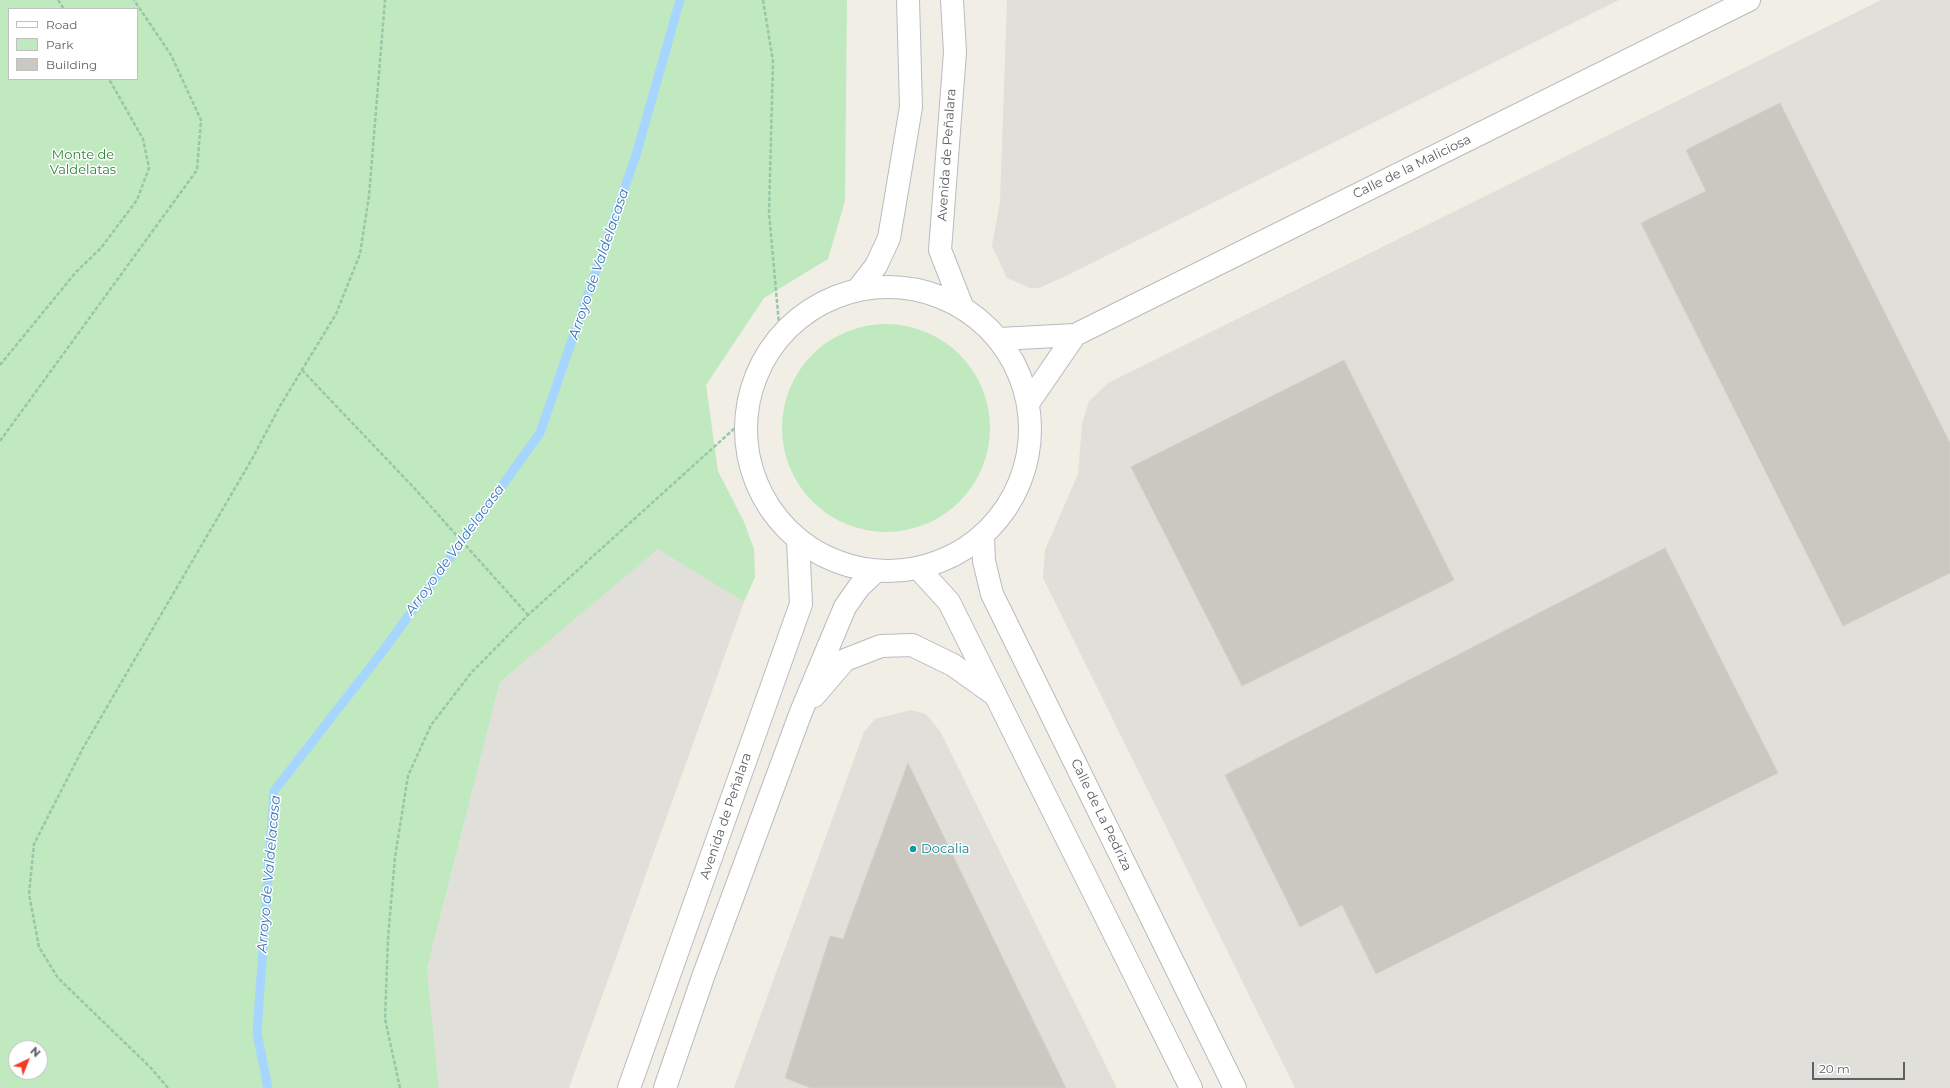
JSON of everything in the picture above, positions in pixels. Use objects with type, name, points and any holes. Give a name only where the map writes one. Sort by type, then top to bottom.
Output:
[{"type":"street","points":[[858,289],[876,266],[889,238],[911,107],[908,0]]},
{"type":"street","name":"Avenida de Peñalara","points":[[952,0],[954,52],[940,250],[962,306]]},
{"type":"street","name":"Calle de la Maliciosa","points":[[999,339],[1075,335],[1749,0]]},
{"type":"street","points":[[894,286],[929,292],[962,306],[999,339],[1018,368],[1029,402],[1030,452],[1014,498],[983,537],[953,558],[919,569],[875,572],[834,562],[798,540],[767,506],[749,464],[746,418],[756,374],[780,335],[816,306],[858,289],[894,286]]},
{"type":"street","name":"Calle de la Maliciosa","points":[[1029,402],[1075,335]]},
{"type":"street","name":"Calle de La Pedriza","points":[[983,537],[984,561],[992,594],[1235,1088]]},
{"type":"street","name":"Avenida de Peñalara","points":[[629,1088],[801,604],[798,540]]},
{"type":"street","points":[[919,569],[949,602],[1190,1088]]},
{"type":"street","points":[[665,1088],[703,977],[801,712],[845,607],[859,587],[875,572]]},
{"type":"street","points":[[801,712],[845,660],[881,646],[912,644],[953,665],[995,695]]},
{"type":"path","points":[[0,441],[197,170],[201,120],[170,55],[134,0]]},
{"type":"path","points":[[168,1088],[151,1068],[58,978],[39,947],[29,894],[34,844],[83,748],[336,314],[360,254],[369,196],[385,0]]},
{"type":"path","points":[[763,0],[773,61],[768,212],[780,335]]},
{"type":"path","points":[[0,366],[76,272],[101,248],[137,200],[149,168],[143,139],[110,80]]},
{"type":"path","points":[[302,370],[416,490],[528,615]]},
{"type":"path","points":[[400,1088],[385,1019],[388,938],[395,857],[408,776],[431,725],[471,672],[528,615],[746,418]]},
{"type":"shaded area","points":[[1007,0],[1619,0],[1066,276],[1039,288],[1030,288],[1007,278],[992,246],[1000,202]]},
{"type":"shaded area","points":[[1881,0],[1950,0],[1950,1088],[1295,1088],[1043,578],[1045,550],[1078,474],[1082,424],[1089,401],[1108,383]]},
{"type":"shaded area","points":[[658,548],[744,602],[569,1088],[439,1088],[427,969],[500,682]]},
{"type":"shaded area","points":[[911,710],[926,714],[940,731],[1117,1088],[734,1088],[864,732],[875,719]]},
{"type":"green space","name":"Monte de Valdelatas","points":[[0,0],[847,0],[845,201],[828,259],[764,298],[706,385],[718,471],[744,522],[754,549],[755,577],[744,602],[658,549],[500,682],[427,969],[439,1088],[0,1088]]},
{"type":"green space","points":[[876,324],[896,324],[916,328],[935,336],[944,341],[960,354],[973,370],[982,388],[986,398],[990,418],[990,438],[986,458],[982,468],[973,486],[960,502],[944,515],[916,528],[896,532],[876,532],[856,528],[837,520],[820,509],[805,494],[794,477],[786,458],[782,438],[782,418],[786,398],[794,379],[805,362],[820,347],[837,336],[856,328]]},
{"type":"building","points":[[1780,103],[1950,443],[1950,573],[1843,626],[1641,223],[1706,191],[1686,150]]},
{"type":"building","points":[[1344,360],[1454,580],[1242,686],[1131,467]]},
{"type":"building","points":[[1665,548],[1778,773],[1376,974],[1342,905],[1300,927],[1225,775]]},
{"type":"building","name":"Docalia","points":[[908,763],[1066,1088],[811,1088],[785,1078],[830,936],[843,939]]},
{"type":"waterway","name":"Arroyo de Valdelacasa","points":[[268,1088],[257,1033],[274,791],[386,647],[540,433],[636,155],[680,0]]},
{"type":"place","name":"Docalia","points":[[913,849]]}]
